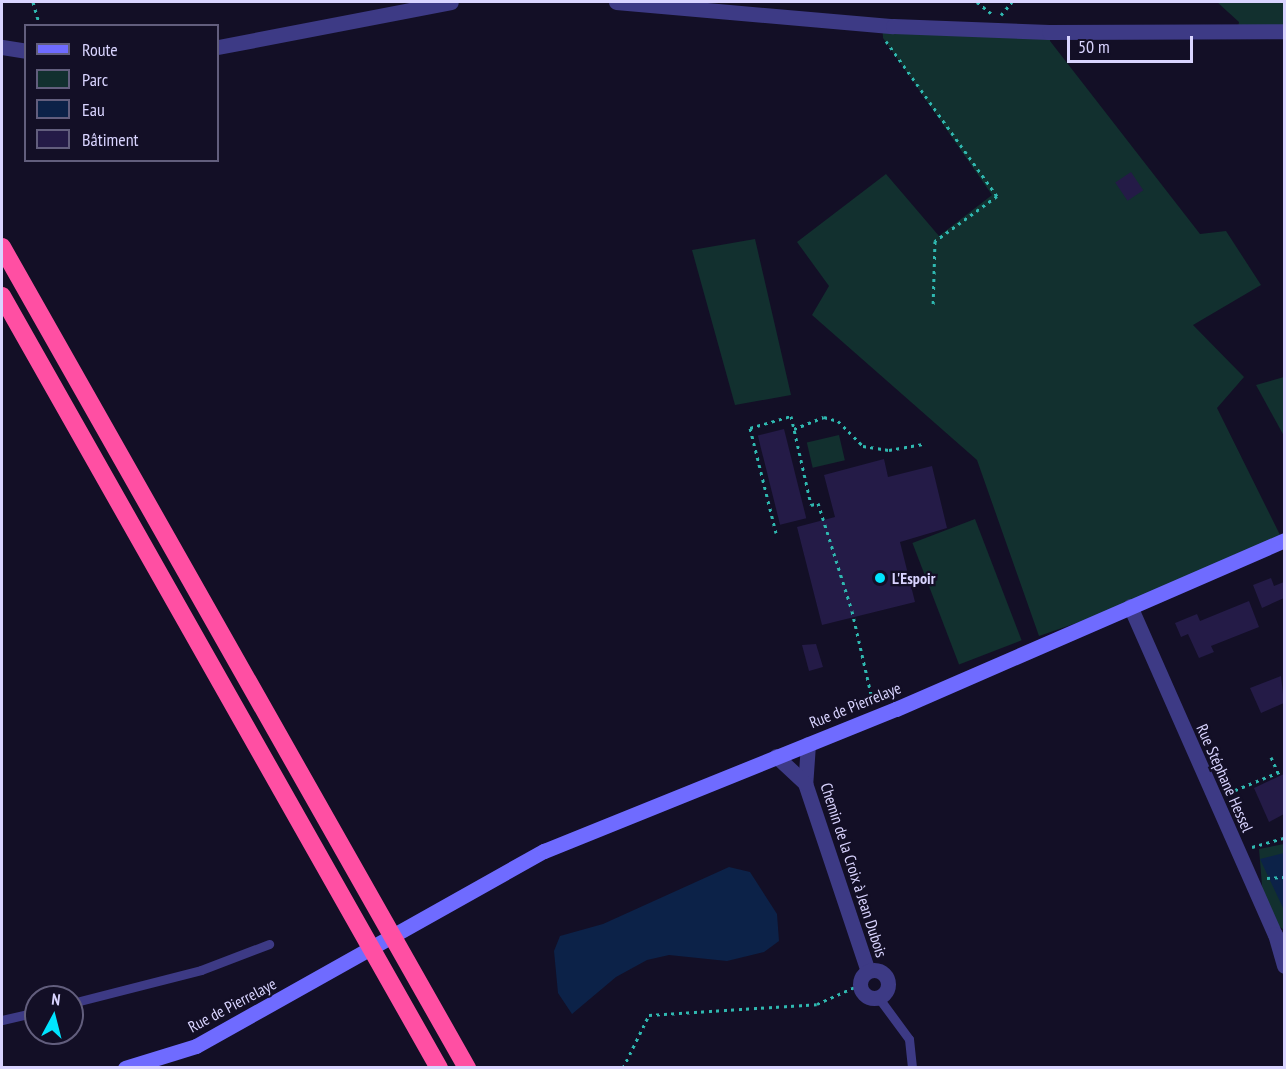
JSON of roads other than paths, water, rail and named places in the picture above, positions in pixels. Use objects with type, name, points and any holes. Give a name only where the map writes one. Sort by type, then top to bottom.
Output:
[{"type":"highway","points":[[2,247],[467,1068]]},
{"type":"highway","points":[[2,296],[439,1068]]},
{"type":"main road","name":"Rue de Pierrelaye","points":[[125,1068],[196,1046],[544,851],[876,717],[1284,540]]},
{"type":"street","points":[[219,47],[451,2]]},
{"type":"street","points":[[616,2],[875,25],[1049,32],[1284,31]]},
{"type":"street","points":[[2,47],[24,51]]},
{"type":"street","name":"Rue Stéphane Hessel","points":[[1130,606],[1282,944],[1284,966]]},
{"type":"street","name":"Chemin de la Croix à Jean Dubois","points":[[808,744],[806,783],[868,971]]},
{"type":"street","points":[[776,756],[806,783]]},
{"type":"street","points":[[868,971],[880,972],[887,981],[885,993],[878,997],[868,997],[859,985],[868,971]]},
{"type":"lane","points":[[84,1000],[201,970],[268,944]]},
{"type":"lane","points":[[878,997],[909,1039],[912,1068]]},
{"type":"lane","points":[[2,1020],[24,1015]]},
{"type":"water","points":[[1284,853],[1284,910],[1260,859]]},
{"type":"water","points":[[729,867],[750,872],[777,914],[779,941],[764,952],[727,961],[669,955],[647,960],[616,977],[572,1014],[558,993],[554,951],[560,936],[603,924]]},
{"type":"place","name":"L'Espoir","points":[[880,578]]}]
